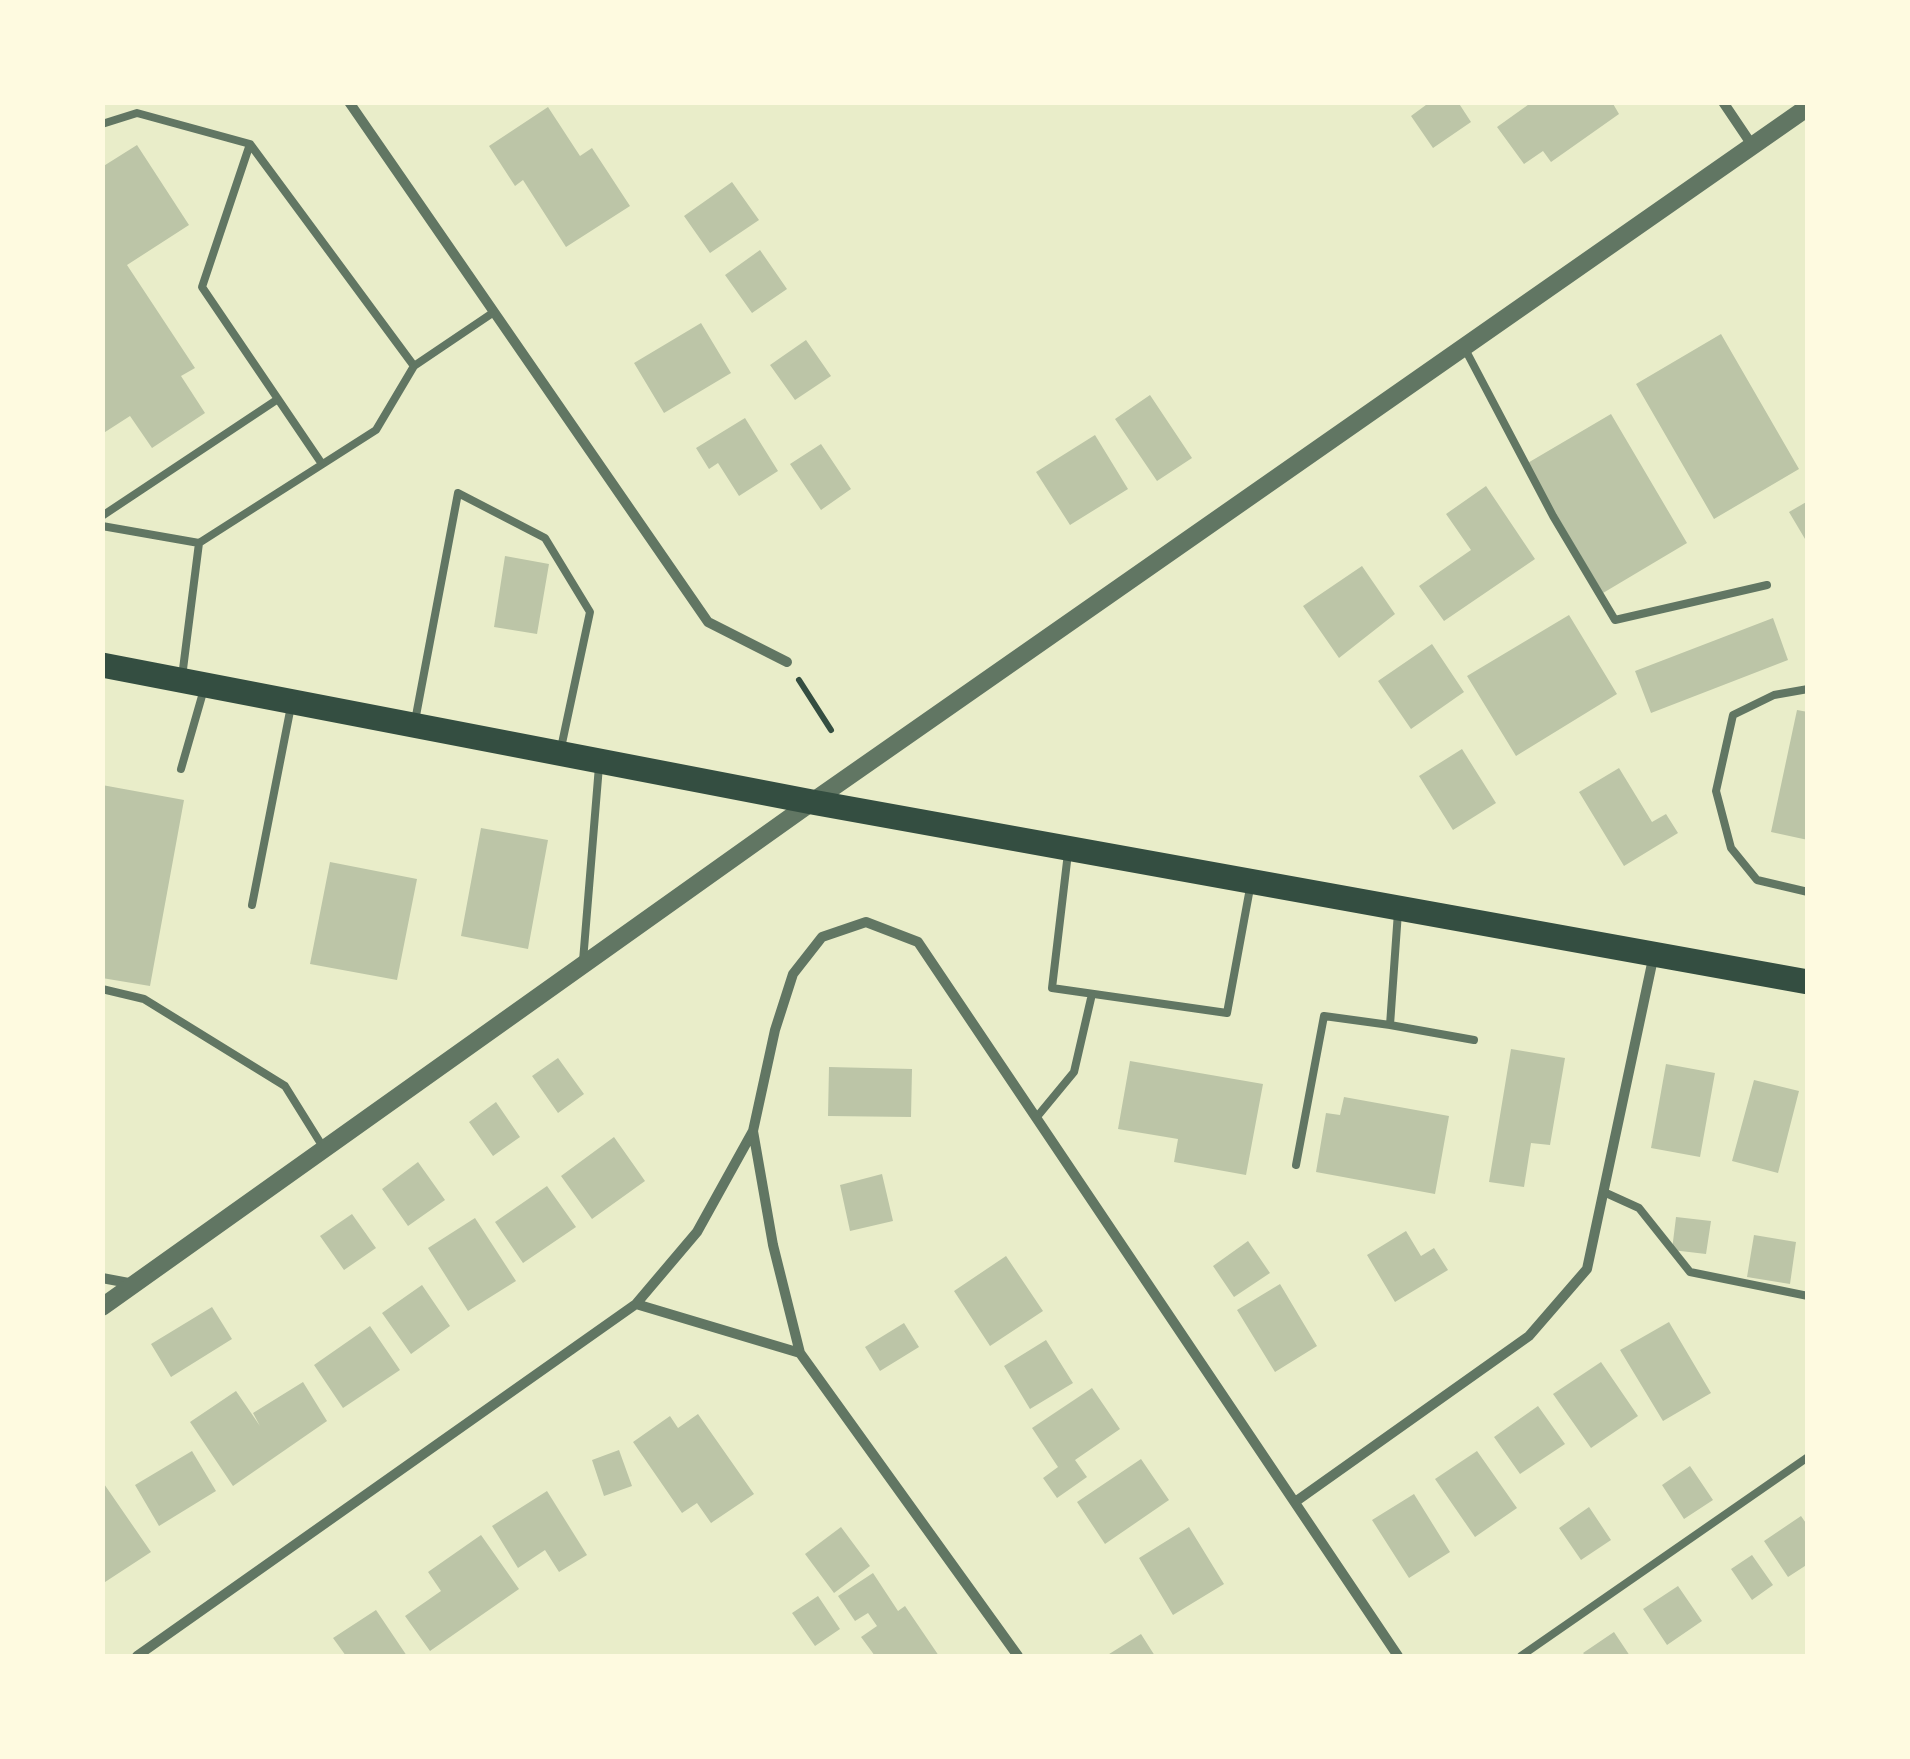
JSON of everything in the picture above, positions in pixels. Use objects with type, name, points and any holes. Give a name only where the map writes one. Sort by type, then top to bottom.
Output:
[{"type":"main road","points":[[102,664],[812,802],[1808,982]]},
{"type":"street","points":[[349,102],[708,622],[788,662]]},
{"type":"street","points":[[1723,102],[1752,145]]},
{"type":"street","points":[[102,1307],[812,802],[1807,109]]},
{"type":"street","points":[[137,1656],[636,1304],[696,1232],[754,1131],[775,1030],[793,974],[822,937],[866,922],[918,942],[1398,1656]]},
{"type":"street","points":[[1295,1502],[1529,1336],[1587,1268],[1606,1194],[1654,953]]},
{"type":"street","points":[[754,1131],[773,1245],[800,1353],[1018,1656]]},
{"type":"street","points":[[102,1278],[135,1284]]},
{"type":"street","points":[[636,1304],[800,1353]]},
{"type":"lane","points":[[102,124],[136,112],[250,144],[414,366]]},
{"type":"lane","points":[[250,144],[202,287],[322,464]]},
{"type":"lane","points":[[102,526],[199,543],[376,430],[414,366],[494,312]]},
{"type":"lane","points":[[1464,346],[1552,516],[1615,620],[1767,585]]},
{"type":"lane","points":[[102,516],[278,398]]},
{"type":"lane","points":[[414,725],[458,492],[545,538],[590,612],[560,753]]},
{"type":"lane","points":[[181,769],[193,682],[199,543]]},
{"type":"lane","points":[[1808,689],[1774,695],[1733,716],[1716,791],[1732,848],[1757,880],[1808,892]]},
{"type":"lane","points":[[252,904],[292,702]]},
{"type":"lane","points":[[582,965],[599,761]]},
{"type":"lane","points":[[1068,848],[1052,988],[1227,1013],[1251,881]]},
{"type":"lane","points":[[1390,1025],[1398,907]]},
{"type":"lane","points":[[102,989],[144,998],[285,1086],[324,1149]]},
{"type":"lane","points":[[1036,1118],[1074,1072],[1092,994]]},
{"type":"lane","points":[[1296,1166],[1324,1016],[1474,1040]]},
{"type":"lane","points":[[1606,1194],[1639,1208],[1690,1272],[1808,1296]]},
{"type":"lane","points":[[1521,1656],[1808,1457]]},
{"type":"path","points":[[788,662],[831,730]]},
{"type":"building","points":[[1430,102],[1458,102],[1471,122],[1433,148],[1411,116]]},
{"type":"building","points":[[1532,102],[1612,102],[1619,114],[1551,162],[1543,151],[1524,164],[1497,127]]},
{"type":"building","points":[[548,107],[580,156],[592,148],[630,206],[566,247],[523,180],[515,186],[489,146]]},
{"type":"building","points":[[137,145],[189,225],[127,265],[195,368],[181,376],[205,413],[152,448],[130,416],[102,434],[102,167]]},
{"type":"building","points":[[732,182],[759,220],[710,253],[684,216]]},
{"type":"building","points":[[760,250],[787,289],[752,313],[725,275]]},
{"type":"building","points":[[701,323],[731,373],[664,413],[634,363]]},
{"type":"building","points":[[1721,334],[1799,469],[1714,519],[1636,384]]},
{"type":"building","points":[[806,340],[831,376],[795,400],[770,365]]},
{"type":"building","points":[[1150,395],[1192,458],[1157,481],[1115,419]]},
{"type":"building","points":[[1611,414],[1687,543],[1603,593],[1526,464]]},
{"type":"building","points":[[745,418],[778,471],[739,496],[718,463],[709,469],[696,448]]},
{"type":"building","points":[[1095,435],[1128,489],[1070,525],[1036,472]]},
{"type":"building","points":[[821,444],[851,489],[821,510],[790,464]]},
{"type":"building","points":[[1486,486],[1535,559],[1444,621],[1419,586],[1471,550],[1446,514]]},
{"type":"building","points":[[1808,501],[1808,544],[1789,512]]},
{"type":"building","points":[[505,556],[549,564],[537,634],[494,627]]},
{"type":"building","points":[[1362,566],[1395,614],[1339,658],[1303,606]]},
{"type":"building","points":[[1569,615],[1617,694],[1516,756],[1467,676]]},
{"type":"building","points":[[1773,618],[1788,660],[1651,713],[1635,671]]},
{"type":"building","points":[[1432,644],[1464,692],[1411,729],[1378,681]]},
{"type":"building","points":[[1797,710],[1808,712],[1808,840],[1771,832]]},
{"type":"building","points":[[1462,749],[1496,803],[1453,830],[1419,776]]},
{"type":"building","points":[[1619,768],[1652,822],[1666,814],[1678,833],[1624,866],[1579,792]]},
{"type":"building","points":[[102,785],[184,800],[150,986],[102,978]]},
{"type":"building","points":[[481,828],[548,840],[528,949],[461,936]]},
{"type":"building","points":[[330,862],[417,879],[397,980],[310,964]]},
{"type":"building","points":[[1511,1049],[1565,1058],[1550,1145],[1531,1143],[1524,1187],[1489,1182]]},
{"type":"building","points":[[558,1058],[584,1094],[558,1113],[532,1076]]},
{"type":"building","points":[[1130,1061],[1263,1084],[1246,1175],[1174,1162],[1178,1139],[1118,1129]]},
{"type":"building","points":[[1666,1064],[1715,1073],[1700,1157],[1651,1148]]},
{"type":"building","points":[[829,1067],[912,1069],[911,1117],[828,1116]]},
{"type":"building","points":[[1754,1080],[1799,1091],[1778,1173],[1732,1161]]},
{"type":"building","points":[[1344,1097],[1449,1116],[1435,1194],[1316,1172],[1326,1113],[1340,1115]]},
{"type":"building","points":[[496,1102],[520,1137],[493,1156],[469,1122]]},
{"type":"building","points":[[614,1137],[645,1181],[592,1219],[561,1176]]},
{"type":"building","points":[[418,1162],[445,1200],[408,1226],[382,1189]]},
{"type":"building","points":[[882,1174],[893,1221],[850,1231],[840,1185]]},
{"type":"building","points":[[547,1186],[576,1227],[523,1263],[495,1222]]},
{"type":"building","points":[[352,1214],[376,1248],[344,1270],[320,1236]]},
{"type":"building","points":[[1676,1217],[1711,1221],[1706,1254],[1672,1250]]},
{"type":"building","points":[[475,1218],[516,1281],[468,1311],[428,1248]]},
{"type":"building","points":[[1406,1231],[1421,1256],[1434,1248],[1448,1270],[1395,1302],[1367,1255]]},
{"type":"building","points":[[1754,1235],[1796,1242],[1790,1284],[1747,1277]]},
{"type":"building","points":[[1248,1241],[1270,1273],[1234,1297],[1213,1266]]},
{"type":"building","points":[[1006,1256],[1043,1311],[990,1346],[954,1291]]},
{"type":"building","points":[[1280,1284],[1317,1346],[1275,1372],[1237,1310]]},
{"type":"building","points":[[422,1285],[450,1326],[411,1354],[382,1313]]},
{"type":"building","points":[[212,1307],[232,1339],[171,1377],[151,1344]]},
{"type":"building","points":[[1669,1322],[1711,1393],[1663,1421],[1620,1350]]},
{"type":"building","points":[[904,1323],[919,1347],[880,1371],[865,1347]]},
{"type":"building","points":[[370,1326],[400,1370],[343,1408],[314,1365]]},
{"type":"building","points":[[1046,1340],[1073,1383],[1030,1409],[1004,1366]]},
{"type":"building","points":[[1601,1362],[1638,1416],[1591,1448],[1553,1394]]},
{"type":"building","points":[[303,1382],[327,1421],[233,1486],[190,1422],[236,1391],[260,1426],[253,1413]]},
{"type":"building","points":[[1092,1388],[1120,1429],[1075,1460],[1087,1477],[1057,1498],[1043,1478],[1058,1467],[1032,1428]]},
{"type":"building","points":[[1538,1406],[1565,1444],[1520,1474],[1494,1437]]},
{"type":"building","points":[[698,1414],[754,1494],[711,1523],[697,1503],[682,1513],[633,1442],[670,1416],[678,1428]]},
{"type":"building","points":[[619,1450],[632,1486],[604,1496],[592,1460]]},
{"type":"building","points":[[192,1451],[216,1491],[159,1526],[135,1485]]},
{"type":"building","points":[[1477,1451],[1517,1508],[1475,1537],[1435,1479]]},
{"type":"building","points":[[1141,1459],[1169,1500],[1105,1544],[1077,1502]]},
{"type":"building","points":[[1690,1466],[1713,1500],[1684,1519],[1662,1485]]},
{"type":"building","points":[[102,1481],[151,1552],[102,1584]]},
{"type":"building","points":[[547,1491],[587,1555],[559,1572],[545,1550],[518,1568],[492,1526]]},
{"type":"building","points":[[1414,1494],[1450,1552],[1409,1578],[1372,1520]]},
{"type":"building","points":[[1589,1507],[1611,1540],[1581,1560],[1559,1528]]},
{"type":"building","points":[[1801,1516],[1808,1526],[1808,1564],[1788,1577],[1764,1541]]},
{"type":"building","points":[[841,1527],[870,1566],[834,1593],[805,1554]]},
{"type":"building","points":[[1189,1527],[1224,1584],[1173,1615],[1139,1558]]},
{"type":"building","points":[[481,1535],[519,1589],[430,1651],[405,1616],[441,1591],[428,1572]]},
{"type":"building","points":[[1752,1555],[1773,1585],[1752,1600],[1731,1569]]},
{"type":"building","points":[[873,1573],[898,1611],[905,1606],[939,1656],[875,1656],[861,1637],[877,1626],[868,1613],[855,1621],[838,1596]]},
{"type":"building","points":[[1678,1586],[1702,1621],[1667,1645],[1643,1609]]},
{"type":"building","points":[[818,1596],[840,1629],[815,1646],[792,1613]]},
{"type":"building","points":[[376,1610],[407,1656],[346,1656],[333,1638]]},
{"type":"building","points":[[1614,1632],[1630,1656],[1583,1653]]},
{"type":"building","points":[[1141,1634],[1155,1656],[1106,1656]]}]
